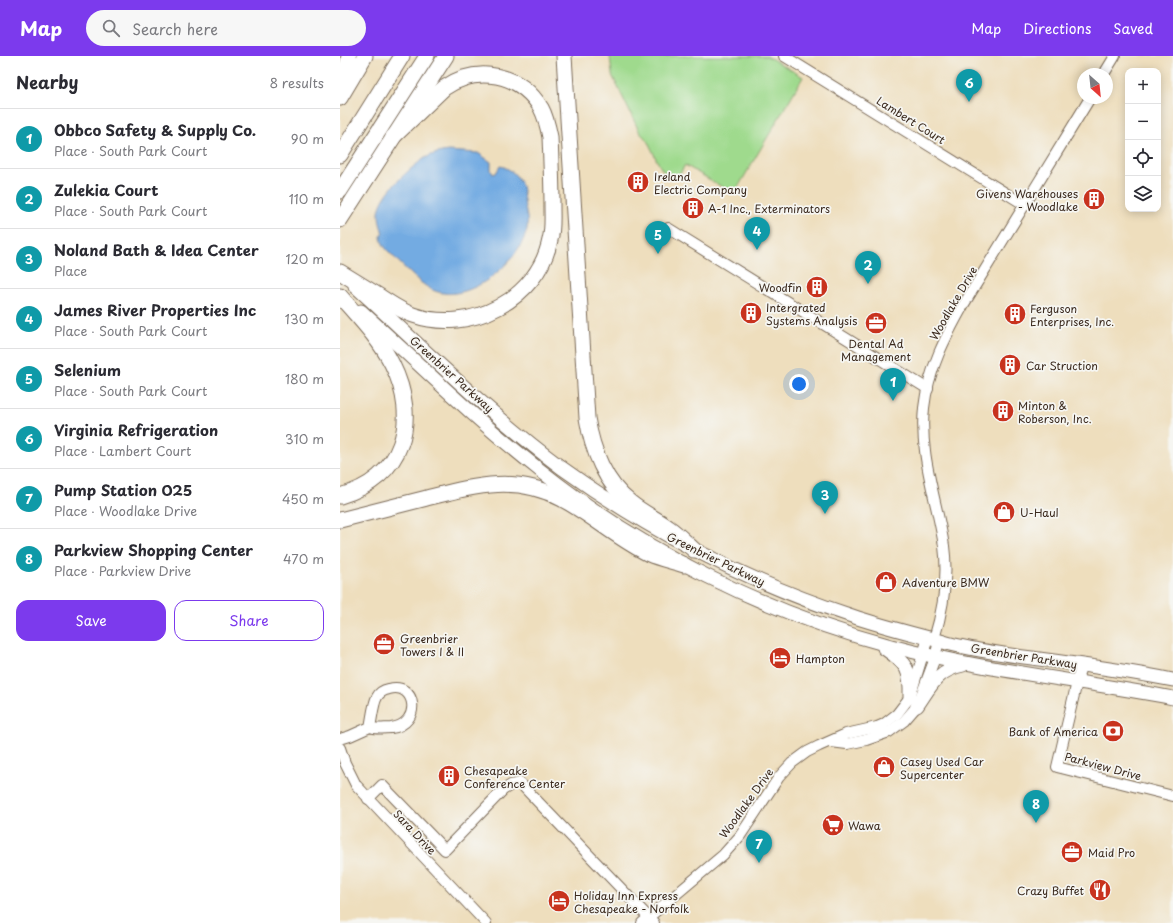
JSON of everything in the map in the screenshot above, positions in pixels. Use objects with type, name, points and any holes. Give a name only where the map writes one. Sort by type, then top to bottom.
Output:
[{"type":"highway","points":[[340,87],[346,72],[349,56]]},
{"type":"highway","points":[[340,98],[365,56]]},
{"type":"highway","points":[[340,139],[393,56]]},
{"type":"highway","points":[[340,155],[402,56]]},
{"type":"highway","points":[[340,176],[416,56]]},
{"type":"highway","points":[[340,191],[427,56]]},
{"type":"highway","points":[[340,220],[392,137],[446,56]]},
{"type":"highway","points":[[564,56],[580,329],[589,431],[600,462],[610,481],[622,496],[640,510],[669,528],[694,550]]},
{"type":"highway","points":[[340,272],[412,315],[434,320],[455,320],[487,312],[512,300],[528,284],[545,258],[551,239],[552,224],[550,137],[548,125],[541,108],[527,91],[511,81],[495,76],[484,74],[464,78],[453,82],[444,88],[392,137]]},
{"type":"highway","points":[[340,296],[371,332],[386,353],[392,364],[402,392],[406,417],[405,428],[400,445],[389,465],[370,483],[355,491],[340,496]]},
{"type":"highway","points":[[340,520],[470,487],[502,483],[518,485],[537,489],[562,498],[650,555],[684,565]]},
{"type":"main road","name":"Greenbrier Parkway","points":[[340,272],[477,397],[540,451],[618,506],[694,550],[733,570],[804,599],[879,625],[934,639],[991,652],[1173,680]]},
{"type":"main road","name":"Greenbrier Parkway","points":[[340,293],[479,418],[543,473],[612,522],[684,565],[797,616],[874,641],[929,656],[965,664],[1173,698]]},
{"type":"main road","points":[[874,641],[897,657],[907,669],[913,702]]},
{"type":"main road","points":[[913,702],[943,672],[952,667],[965,664]]},
{"type":"street","name":"Lambert Court","points":[[784,56],[1025,205]]},
{"type":"street","points":[[1108,68],[1115,56]]},
{"type":"street","name":"Woodlake Drive","points":[[649,921],[723,855],[740,836],[779,777],[792,763],[807,752],[846,734],[864,731],[884,724],[913,702],[939,625],[942,606],[944,547],[927,469],[924,443],[924,407],[935,362],[947,335],[1086,104]]},
{"type":"street","points":[[668,228],[928,389]]},
{"type":"street","name":"Parkview Drive","points":[[1081,665],[1057,767],[1173,796]]},
{"type":"street","points":[[340,739],[370,728],[395,727],[407,722],[413,709],[407,692],[394,687],[384,690],[379,694],[375,702],[370,728]]},
{"type":"street","name":"Sara Drive","points":[[340,748],[356,785],[486,923]]},
{"type":"street","points":[[368,799],[382,785],[444,850],[503,790],[511,785],[520,783],[649,921]]},
{"type":"green space","points":[[610,56],[767,56],[803,77],[734,194],[685,165],[677,179],[663,171],[650,145],[640,133],[612,75]]},
{"type":"water","points":[[448,151],[478,153],[491,162],[491,170],[493,174],[496,173],[500,166],[509,169],[516,175],[522,187],[528,224],[521,245],[502,268],[476,287],[462,292],[448,294],[435,291],[423,284],[388,250],[381,238],[382,233],[379,213],[384,198],[404,175],[430,155]]},
{"type":"place","name":"Virginia Refrigeration","points":[[969,102]]},
{"type":"place","name":"Ireland Electric Company","points":[[638,182]]},
{"type":"place","name":"Givens Warehouses - Woodlake","points":[[1094,199]]},
{"type":"place","name":"A-1 Inc., Exterminators","points":[[693,208]]},
{"type":"place","name":"James River Properties Inc","points":[[757,250]]},
{"type":"place","name":"Selenium","points":[[658,254]]},
{"type":"place","name":"Zulekia Court","points":[[868,284]]},
{"type":"place","name":"Woodfin","points":[[817,287]]},
{"type":"place","name":"Intergrated Systems Analysis","points":[[751,313]]},
{"type":"place","name":"Ferguson Enterprises, Inc.","points":[[1015,314]]},
{"type":"place","name":"Dental Ad Management","points":[[876,323]]},
{"type":"place","name":"Car Struction","points":[[1010,365]]},
{"type":"place","name":"Obbco Safety & Supply Co.","points":[[893,401]]},
{"type":"place","name":"Minton & Roberson, Inc.","points":[[1003,411]]},
{"type":"place","name":"U-Haul","points":[[1004,512]]},
{"type":"place","name":"Noland Bath & Idea Center","points":[[825,514]]},
{"type":"place","name":"Adventure BMW","points":[[886,582]]},
{"type":"place","name":"Greenbrier Towers I & II","points":[[384,644]]},
{"type":"place","name":"Hampton","points":[[780,658]]},
{"type":"place","name":"Bank of America","points":[[1113,731]]},
{"type":"place","name":"Casey Used Car Supercenter","points":[[884,767]]},
{"type":"place","name":"Chesapeake Conference Center","points":[[449,776]]},
{"type":"place","name":"Parkview Shopping Center","points":[[1036,823]]},
{"type":"place","name":"Wawa","points":[[833,825]]},
{"type":"place","name":"Maid Pro","points":[[1072,852]]},
{"type":"place","name":"Pump Station 025","points":[[759,863]]},
{"type":"place","name":"Crazy Buffet","points":[[1100,890]]},
{"type":"place","name":"Holiday Inn Express Chesapeake - Norfolk","points":[[559,901]]}]
